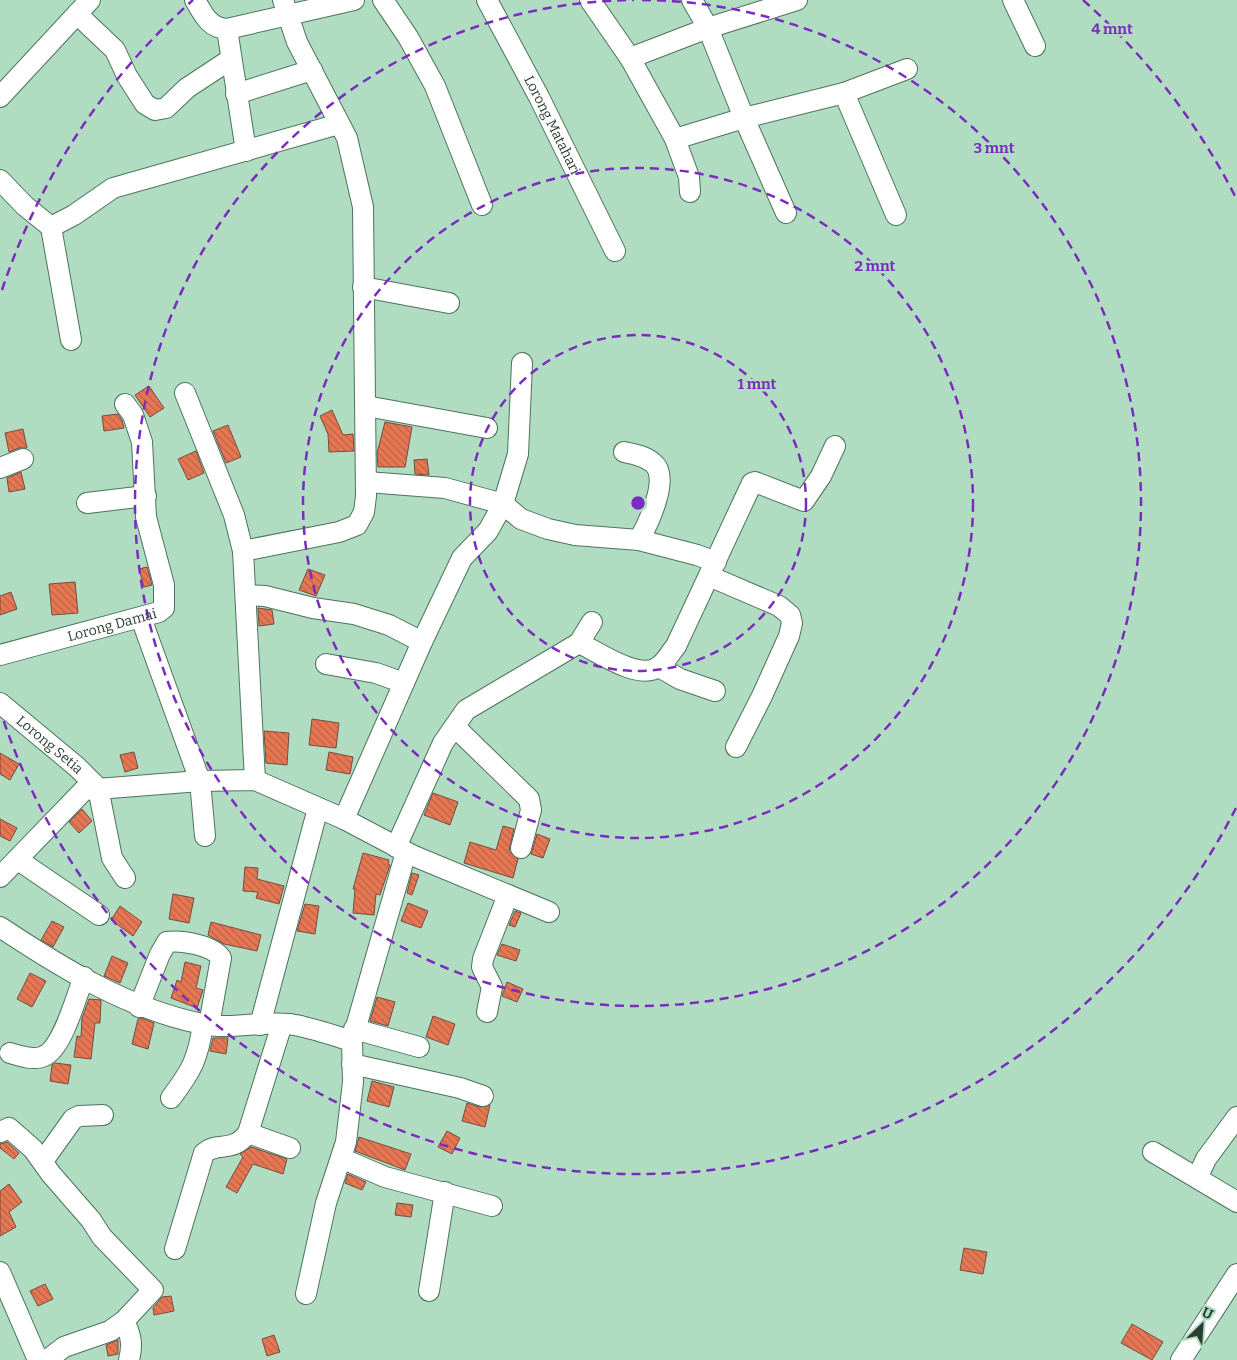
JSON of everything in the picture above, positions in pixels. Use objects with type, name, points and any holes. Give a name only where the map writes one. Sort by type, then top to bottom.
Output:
[{"type":"street","points":[[194,0],[208,22],[216,28],[227,29],[285,8],[354,0]]},
{"type":"street","points":[[383,0],[408,38],[435,86],[482,205]]},
{"type":"street","name":"Lorong Matahari","points":[[487,0],[540,97],[615,251]]},
{"type":"street","points":[[590,0],[630,58],[675,140],[689,177],[690,192]]},
{"type":"street","points":[[692,0],[708,28],[744,118],[786,213]]},
{"type":"street","points":[[630,58],[708,28],[797,0]]},
{"type":"street","points":[[1014,0],[1036,46]]},
{"type":"street","points":[[0,97],[83,7],[115,50],[126,76],[145,104],[155,110],[166,108],[187,88],[230,59]]},
{"type":"street","points":[[243,551],[339,532],[358,525],[364,512],[367,482],[363,207],[346,138],[312,70],[285,8]]},
{"type":"street","points":[[227,29],[230,59],[246,151]]},
{"type":"street","points":[[675,140],[744,118],[844,93],[907,69]]},
{"type":"street","points":[[236,94],[312,70]]},
{"type":"street","points":[[844,93],[896,215]]},
{"type":"street","points":[[51,227],[74,215],[113,188],[339,124]]},
{"type":"street","points":[[0,180],[25,206],[51,227],[71,340]]},
{"type":"street","points":[[363,287],[449,303]]},
{"type":"street","points":[[344,819],[422,642],[462,558],[488,531],[503,504],[518,454],[522,363]]},
{"type":"street","points":[[185,393],[234,515],[243,551],[255,780]]},
{"type":"street","name":"Lorong Damai","points":[[0,655],[141,618],[162,610],[165,604],[164,585],[146,517],[142,442],[133,415],[125,404]]},
{"type":"street","points":[[366,406],[487,428]]},
{"type":"street","points":[[579,643],[629,668],[648,672],[659,667],[676,646],[752,483],[755,482],[804,502],[821,476],[835,446]]},
{"type":"street","points":[[624,452],[643,456],[654,463],[660,475],[658,493],[649,523],[639,540]]},
{"type":"street","points":[[0,468],[23,459]]},
{"type":"street","points":[[367,482],[445,488],[503,504],[521,518],[548,529],[575,535],[639,540],[697,555],[713,569],[787,611],[792,623],[789,636],[736,747]]},
{"type":"street","points":[[87,503],[146,496]]},
{"type":"street","points":[[246,595],[265,596],[314,608],[354,614],[389,625],[422,642]]},
{"type":"street","points":[[141,618],[200,781],[205,836]]},
{"type":"street","points":[[306,1294],[326,1203],[346,1142],[353,1082],[353,1035],[401,849],[444,743],[466,710],[579,643],[592,622]]},
{"type":"street","points":[[326,664],[376,673],[404,683]]},
{"type":"street","points":[[659,667],[680,679],[715,691]]},
{"type":"street","name":"Lorong Setia","points":[[0,704],[77,767],[98,788]]},
{"type":"street","points":[[455,727],[529,799],[531,810],[521,848]]},
{"type":"street","points":[[0,877],[18,860],[74,798],[84,790],[200,781],[255,780],[344,819],[401,849],[549,912]]},
{"type":"street","points":[[98,788],[112,858],[125,878]]},
{"type":"street","points":[[260,1025],[318,808]]},
{"type":"street","points":[[18,860],[99,916]]},
{"type":"street","points":[[487,1012],[492,988],[482,967],[483,959],[508,895]]},
{"type":"street","points":[[0,927],[39,953],[139,1006],[206,1025],[282,1024],[419,1046]]},
{"type":"street","points":[[139,1006],[160,954],[167,942],[175,941],[209,949],[217,952],[221,958],[199,1052],[191,1070],[171,1098]]},
{"type":"street","points":[[10,1053],[31,1058],[44,1056],[55,1045],[67,1022],[84,977]]},
{"type":"street","points":[[175,1249],[204,1153],[209,1149],[239,1143],[248,1132],[282,1024]]},
{"type":"street","points":[[352,1064],[460,1088],[483,1096]]},
{"type":"street","points":[[43,1161],[73,1119],[79,1116],[103,1115]]},
{"type":"street","points":[[1198,1176],[1206,1159],[1237,1117]]},
{"type":"street","points":[[0,1132],[8,1128],[15,1132],[43,1161],[51,1174],[91,1220],[102,1236],[153,1290],[124,1321],[110,1331],[64,1347],[47,1360]]},
{"type":"street","points":[[248,1132],[290,1148]]},
{"type":"street","points":[[1154,1152],[1198,1176],[1237,1202]]},
{"type":"street","points":[[341,1158],[385,1177],[492,1206]]},
{"type":"street","points":[[430,1291],[445,1192]]},
{"type":"street","points":[[0,1272],[38,1360]]},
{"type":"street","points":[[1181,1360],[1237,1274]]},
{"type":"street","points":[[124,1321],[131,1336],[132,1348],[129,1360]]},
{"type":"building","points":[[149,386],[164,408],[150,417],[135,395]]},
{"type":"building","points":[[332,410],[343,435],[353,434],[354,451],[329,452],[328,434],[320,416]]},
{"type":"building","points":[[118,414],[124,428],[104,431],[102,416]]},
{"type":"building","points":[[385,422],[412,427],[405,467],[378,467],[377,453]]},
{"type":"building","points":[[228,425],[241,457],[226,463],[213,431]]},
{"type":"building","points":[[23,429],[27,448],[19,448],[9,452],[5,433]]},
{"type":"building","points":[[196,451],[204,473],[188,480],[178,459]]},
{"type":"building","points":[[427,459],[429,475],[415,474],[414,460]]},
{"type":"building","points":[[21,472],[25,489],[9,492],[7,478]]},
{"type":"building","points":[[147,567],[152,585],[144,587],[139,569]]},
{"type":"building","points":[[308,569],[325,575],[316,596],[299,590]]},
{"type":"building","points":[[75,582],[78,613],[52,615],[49,584]]},
{"type":"building","points":[[11,592],[17,609],[0,615],[0,596]]},
{"type":"building","points":[[258,608],[272,610],[274,624],[259,626]]},
{"type":"building","points":[[312,719],[339,723],[336,748],[309,745]]},
{"type":"building","points":[[264,731],[289,733],[287,765],[266,763]]},
{"type":"building","points":[[134,752],[138,768],[125,772],[120,755]]},
{"type":"building","points":[[329,752],[353,757],[350,774],[326,770]]},
{"type":"building","points":[[0,753],[19,764],[10,780],[0,774]]},
{"type":"building","points":[[433,793],[458,802],[450,825],[424,815]]},
{"type":"building","points":[[82,809],[92,821],[79,833],[69,822]]},
{"type":"building","points":[[0,819],[17,828],[10,841],[0,836]]},
{"type":"building","points":[[503,826],[514,829],[509,851],[518,859],[513,878],[464,863],[470,842],[496,850]]},
{"type":"building","points":[[537,834],[550,839],[543,858],[531,854]]},
{"type":"building","points":[[363,853],[389,860],[388,864],[390,865],[380,895],[376,894],[374,915],[353,913],[355,889],[353,889]]},
{"type":"building","points":[[245,867],[258,868],[257,879],[284,886],[279,904],[256,898],[258,892],[243,891]]},
{"type":"building","points":[[412,873],[419,875],[412,895],[407,893]]},
{"type":"building","points":[[173,894],[194,898],[189,923],[169,919]]},
{"type":"building","points":[[408,903],[428,911],[421,928],[401,921]]},
{"type":"building","points":[[305,904],[319,906],[315,934],[297,931]]},
{"type":"building","points":[[120,906],[142,922],[133,936],[111,920]]},
{"type":"building","points":[[515,911],[521,913],[515,927],[509,925]]},
{"type":"building","points":[[52,921],[64,927],[53,947],[41,940]]},
{"type":"building","points":[[211,922],[261,935],[257,951],[224,944],[208,935]]},
{"type":"building","points":[[502,944],[520,950],[516,961],[497,955]]},
{"type":"building","points":[[112,956],[128,963],[120,983],[104,976]]},
{"type":"building","points":[[185,962],[201,966],[196,988],[203,990],[197,1008],[171,998],[177,980],[181,982]]},
{"type":"building","points":[[30,973],[46,981],[32,1007],[17,999]]},
{"type":"building","points":[[507,982],[523,989],[517,1002],[502,996]]},
{"type":"building","points":[[377,997],[395,1002],[388,1026],[370,1021]]},
{"type":"building","points":[[89,999],[101,1000],[100,1023],[95,1023],[91,1059],[74,1057],[77,1036],[81,1037],[82,1018]]},
{"type":"building","points":[[433,1016],[455,1024],[448,1045],[426,1037]]},
{"type":"building","points":[[142,1018],[154,1023],[148,1049],[132,1044],[138,1019]]},
{"type":"building","points":[[213,1038],[228,1038],[226,1054],[210,1051]]},
{"type":"building","points":[[55,1063],[71,1065],[68,1084],[50,1081],[52,1065]]},
{"type":"building","points":[[372,1081],[394,1087],[389,1107],[367,1101]]},
{"type":"building","points":[[467,1103],[480,1107],[490,1105],[485,1127],[462,1121]]},
{"type":"building","points":[[447,1131],[460,1138],[452,1154],[438,1147]]},
{"type":"building","points":[[359,1137],[411,1154],[405,1170],[355,1151]]},
{"type":"building","points":[[7,1142],[19,1153],[14,1159],[0,1148],[0,1144]]},
{"type":"building","points":[[251,1147],[287,1159],[283,1174],[253,1164],[237,1193],[226,1187],[243,1157],[240,1154]]},
{"type":"building","points":[[348,1174],[366,1182],[362,1190],[345,1183]]},
{"type":"building","points":[[9,1184],[22,1202],[9,1212],[16,1227],[0,1236],[0,1191]]},
{"type":"building","points":[[397,1203],[413,1205],[411,1217],[395,1215]]},
{"type":"building","points":[[964,1248],[987,1252],[983,1274],[960,1270]]},
{"type":"building","points":[[45,1284],[53,1299],[38,1306],[30,1291]]},
{"type":"building","points":[[171,1296],[174,1311],[154,1315],[153,1308],[162,1297]]},
{"type":"building","points":[[1132,1324],[1163,1342],[1152,1360],[1121,1343]]},
{"type":"building","points":[[274,1335],[280,1352],[267,1356],[262,1339]]},
{"type":"building","points":[[118,1340],[118,1354],[108,1356],[106,1345]]}]
